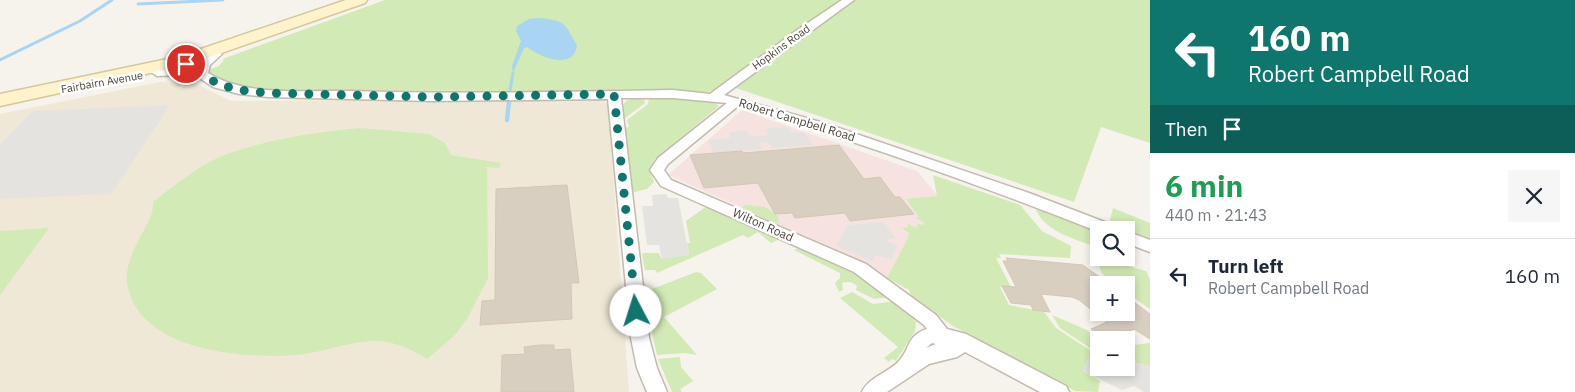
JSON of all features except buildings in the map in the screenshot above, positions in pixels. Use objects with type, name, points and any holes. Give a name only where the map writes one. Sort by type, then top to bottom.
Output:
[{"type":"main road","name":"Fairbairn Avenue","points":[[52,90],[157,72],[360,0]]},
{"type":"main road","name":"Fairbairn Avenue","points":[[0,100],[184,62],[216,54],[265,34]]},
{"type":"street","name":"Hopkins Road","points":[[714,97],[797,35],[849,0]]},
{"type":"street","points":[[202,75],[205,64],[216,54]]},
{"type":"street","name":"Robert Campbell Road","points":[[184,62],[218,84],[239,90],[268,93],[432,97],[674,94],[714,97],[736,101],[865,142],[1024,197],[1090,223]]},
{"type":"street","name":"Robert Campbell Road","points":[[157,72],[182,70],[202,75]]},
{"type":"street","points":[[614,94],[640,338],[647,368],[657,392]]},
{"type":"street","name":"Wilton Road","points":[[736,101],[663,161],[657,170],[660,177],[666,182],[860,268],[926,317],[944,342]]},
{"type":"street","points":[[1135,240],[1150,246]]},
{"type":"street","points":[[872,392],[907,365],[944,342],[988,355],[1059,392]]},
{"type":"shaded area","points":[[187,79],[231,101],[592,98],[604,101],[608,105],[629,392],[0,392],[0,114],[160,82],[174,83]]},
{"type":"shaded area","points":[[170,105],[111,194],[0,199],[0,145],[33,111]]},
{"type":"shaded area","points":[[742,110],[917,171],[938,196],[923,225],[916,228],[909,226],[902,230],[909,233],[908,239],[887,278],[855,258],[668,175]]},
{"type":"shaded area","points":[[788,127],[792,133],[804,132],[813,145],[772,148],[768,142],[759,143],[762,149],[714,153],[708,140],[730,138],[729,132],[746,130],[750,136],[768,135],[765,129]]},
{"type":"shaded area","points":[[666,194],[668,198],[678,198],[689,255],[662,259],[659,245],[647,245],[642,206],[653,206],[652,195]]},
{"type":"shaded area","points":[[884,222],[895,238],[885,240],[897,245],[892,259],[876,255],[872,261],[836,246],[848,225]]},
{"type":"shaded area","points":[[1088,359],[1090,360],[1090,374],[1083,371]]},
{"type":"shaded area","points":[[1135,363],[1150,366],[1150,392],[1144,392],[1134,386],[1122,390],[1093,376],[1135,376]]},
{"type":"green space","points":[[385,0],[841,0],[714,90],[708,92],[264,90],[241,88],[225,84],[212,76],[208,70],[219,66],[225,58]]},
{"type":"green space","points":[[856,0],[1150,0],[1150,143],[1101,127],[1074,202],[733,87]]},
{"type":"green space","points":[[643,97],[645,103],[624,119],[625,125],[623,125],[622,108],[626,101]]},
{"type":"green space","points":[[649,97],[710,100],[719,106],[654,160],[650,171],[654,182],[647,189],[631,193],[623,128],[629,127],[627,120],[648,104]]},
{"type":"green space","points":[[360,128],[429,134],[445,143],[451,155],[501,163],[499,168],[487,167],[488,278],[467,319],[454,336],[427,359],[414,351],[378,341],[361,342],[295,355],[249,355],[223,352],[198,347],[174,338],[153,326],[137,309],[128,288],[127,275],[133,251],[149,220],[153,202],[198,169],[227,154],[293,137]]},
{"type":"green space","points":[[933,175],[1020,205],[1042,231],[1071,246],[1070,258],[999,254],[1001,258],[996,258],[1011,287],[1000,287],[1009,305],[1044,312],[1056,328],[1090,350],[1090,360],[1088,359],[1083,371],[1100,381],[1098,392],[1075,391],[953,326],[911,296],[909,290],[887,278],[908,238],[909,233],[902,229],[907,228],[908,224],[916,228],[918,224],[923,225],[924,222],[915,218],[919,217],[906,199],[937,196]]},
{"type":"green space","points":[[745,205],[765,207],[778,216],[779,224],[744,210],[742,207]]},
{"type":"green space","points":[[707,206],[780,239],[771,243],[758,232],[748,238],[743,235],[657,273],[655,270],[645,270],[643,253],[659,253],[661,258],[689,255],[687,243],[690,243],[686,221]]},
{"type":"green space","points":[[1035,207],[1090,228],[1090,245],[1053,229],[1039,216]]},
{"type":"green space","points":[[1113,208],[1150,223],[1150,241],[1135,235],[1135,221],[1110,220]]},
{"type":"green space","points":[[49,228],[0,295],[0,231]]},
{"type":"green space","points":[[801,247],[851,270],[891,297],[874,299],[856,290],[857,286],[848,282],[842,283],[843,290],[839,292],[835,283],[840,278],[840,273],[794,250]]},
{"type":"green space","points":[[1099,266],[1128,266],[1146,271],[1150,280],[1150,309],[1135,298],[1135,276],[1105,276]]},
{"type":"green space","points":[[696,272],[701,273],[717,289],[664,317],[697,355],[685,353],[657,355],[647,291]]},
{"type":"green space","points":[[852,292],[873,304],[896,301],[916,322],[915,331],[896,361],[892,359],[889,362],[884,358],[898,347],[840,298]]},
{"type":"green space","points":[[1052,315],[1090,332],[1090,348],[1060,328]]},
{"type":"green space","points":[[1150,343],[1150,366],[1135,363],[1135,345]]},
{"type":"green space","points":[[680,357],[681,367],[693,381],[680,389],[682,392],[672,392],[658,359]]},
{"type":"water","points":[[529,19],[555,20],[564,24],[577,46],[574,54],[563,60],[555,60],[540,55],[527,47],[524,48],[513,73],[512,66],[521,41],[516,31],[517,26]]},
{"type":"waterway","points":[[0,60],[80,21],[112,0]]},
{"type":"waterway","points":[[138,4],[223,0]]},
{"type":"waterway","points":[[510,90],[513,73]]},
{"type":"waterway","points":[[507,120],[509,101]]},
{"type":"route","points":[[186,64],[218,84],[239,90],[268,93],[432,97],[614,94],[636,311]]}]
